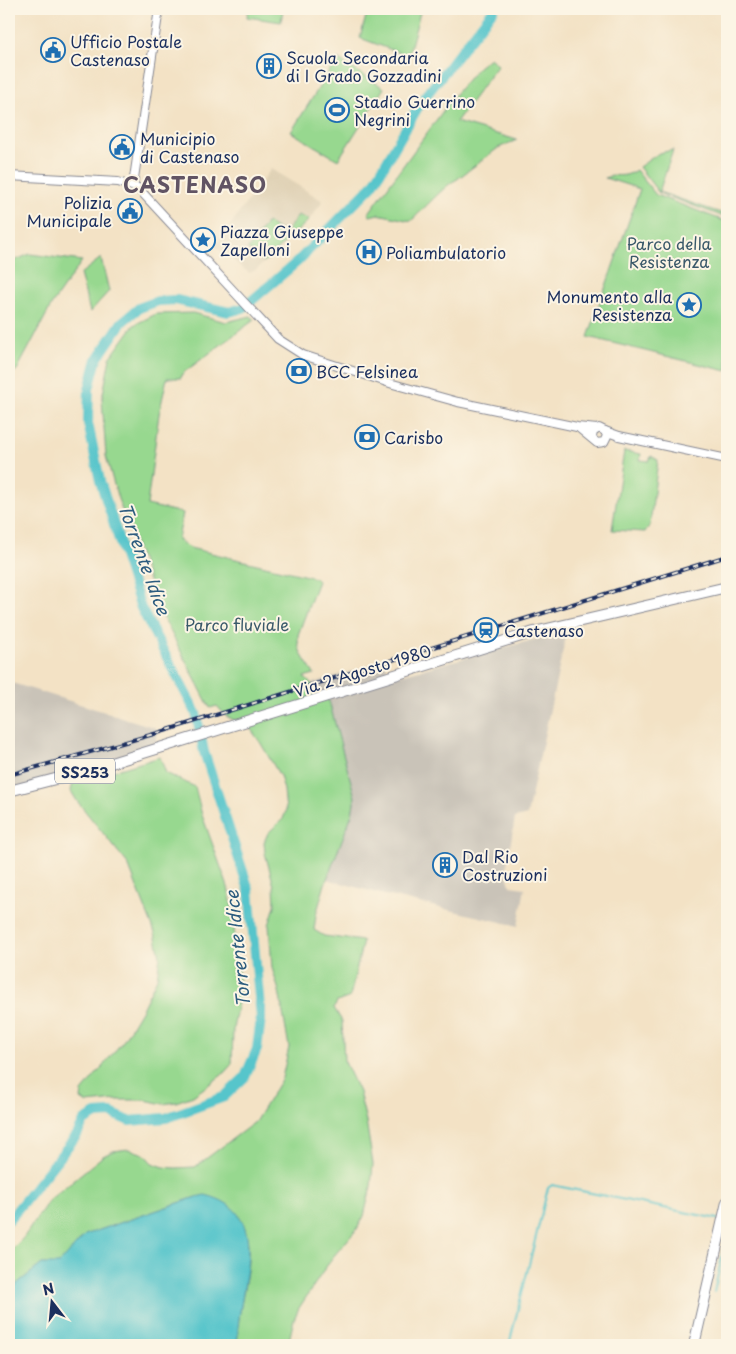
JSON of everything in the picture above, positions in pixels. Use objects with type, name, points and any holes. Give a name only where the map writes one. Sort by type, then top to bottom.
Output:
[{"type":"main road","name":"Via 2 Agosto 1980","points":[[9,791],[82,772],[559,625],[727,586]]},
{"type":"main road","points":[[694,1345],[727,1202]]},
{"type":"street","points":[[133,185],[159,9]]},
{"type":"street","points":[[9,176],[113,181],[133,185],[143,191],[262,322],[287,346],[319,361],[451,400],[577,428],[597,429],[727,459]]},
{"type":"street","points":[[577,428],[592,437],[597,443],[630,438]]},
{"type":"street","points":[[592,437],[597,429]]},
{"type":"street","points":[[604,442],[607,438],[605,431]]},
{"type":"shaded area","points":[[271,169],[323,201],[309,220],[256,270],[249,273],[215,246]]},
{"type":"shaded area","points":[[567,631],[527,815],[515,818],[506,870],[510,886],[525,888],[518,926],[381,894],[327,879],[352,814],[355,797],[310,684],[385,661],[389,678]]},
{"type":"shaded area","points":[[9,682],[156,728],[156,748],[19,792],[9,778]]},
{"type":"green space","points":[[248,9],[283,9],[281,22],[247,17]]},
{"type":"green space","points":[[368,9],[421,9],[408,56],[360,38]]},
{"type":"green space","points":[[490,58],[498,65],[456,122],[517,140],[498,148],[452,182],[411,221],[378,214],[370,216],[368,214],[456,93],[478,67]]},
{"type":"green space","name":"Stadio Guerrino Negrini","points":[[337,59],[384,88],[338,160],[291,132]]},
{"type":"green space","points":[[673,150],[659,192],[727,215],[727,218],[659,193],[639,167],[659,153]]},
{"type":"green space","name":"Parco della Resistenza","points":[[636,170],[656,195],[727,222],[727,371],[588,337],[640,189],[605,178],[627,175]]},
{"type":"green space","points":[[298,215],[309,220],[264,262],[248,249],[267,222],[285,234]]},
{"type":"green space","points":[[30,254],[82,261],[52,304],[17,370],[9,376],[9,263]]},
{"type":"green space","points":[[101,258],[109,291],[90,312],[80,274]]},
{"type":"green space","name":"Parco fluviale","points":[[193,313],[226,322],[251,316],[254,320],[183,373],[181,378],[167,378],[159,414],[147,505],[183,513],[178,540],[190,548],[315,578],[318,581],[298,635],[300,651],[314,674],[304,677],[329,701],[355,797],[352,814],[325,884],[316,915],[314,930],[324,936],[363,941],[350,997],[337,1002],[334,1008],[342,1021],[344,1060],[359,1092],[366,1121],[373,1164],[371,1186],[364,1216],[357,1229],[332,1258],[299,1308],[294,1319],[288,1345],[238,1345],[240,1310],[247,1272],[247,1236],[240,1220],[228,1206],[216,1199],[205,1196],[196,1197],[85,1235],[59,1265],[42,1264],[9,1290],[9,1253],[24,1237],[49,1200],[103,1156],[113,1151],[129,1149],[144,1154],[152,1163],[164,1167],[195,1167],[255,1122],[282,1078],[289,1047],[279,991],[272,968],[269,925],[275,906],[274,886],[264,842],[268,833],[283,819],[286,811],[284,790],[280,776],[250,728],[226,716],[217,706],[210,708],[162,615],[118,499],[106,456],[102,399],[110,358],[134,325],[156,314]]},
{"type":"green space","points":[[624,451],[641,454],[640,460],[649,461],[651,456],[658,460],[650,525],[645,532],[612,530]]},
{"type":"green space","points":[[160,757],[166,773],[195,787],[202,815],[228,887],[232,906],[240,992],[233,1029],[232,1064],[222,1075],[193,1096],[176,1102],[163,1104],[145,1100],[117,1100],[87,1103],[81,1099],[82,1092],[123,1041],[142,1009],[157,978],[160,956],[155,933],[128,864],[71,791],[73,783]]},
{"type":"water","points":[[205,1195],[228,1204],[241,1219],[247,1237],[248,1258],[238,1325],[238,1345],[9,1345],[9,1290],[42,1264],[59,1264],[85,1235]]},
{"type":"waterway","name":"Torrente Idice","points":[[9,1220],[77,1135],[84,1121],[96,1114],[111,1113],[129,1121],[166,1118],[224,1097],[245,1077],[257,1049],[261,1018],[249,890],[204,752],[196,713],[141,608],[100,481],[88,423],[89,389],[97,359],[122,322],[139,308],[158,301],[176,300],[229,312],[243,308],[297,262],[373,185],[421,102],[494,9]]},
{"type":"waterway","points":[[509,1345],[548,1188],[552,1185],[718,1219]]},
{"type":"waterway","points":[[714,1292],[727,1235]]},
{"type":"railway","points":[[9,775],[161,732],[727,556]]},
{"type":"place","name":"Ufficio Postale Castenaso","points":[[53,50]]},
{"type":"place","name":"Scuola Secondaria di I Grado Gozzadini","points":[[269,66]]},
{"type":"place","name":"Stadio Guerrino Negrini","points":[[337,110]]},
{"type":"place","name":"Municipio di Castenaso","points":[[122,147]]},
{"type":"place","name":"Polizia Municipale","points":[[130,211]]},
{"type":"place","name":"Piazza Giuseppe Zapelloni","points":[[203,240]]},
{"type":"place","name":"Poliambulatorio","points":[[369,252]]},
{"type":"place","name":"Monumento alla Resistenza","points":[[689,305]]},
{"type":"place","name":"BCC Felsinea","points":[[299,371]]},
{"type":"place","name":"Carisbo","points":[[367,437]]},
{"type":"place","name":"Castenaso","points":[[486,630]]},
{"type":"place","name":"Dal Rio Costruzioni","points":[[445,865]]},
{"type":"district","name":"CASTENASO","points":[[195,184]]}]
